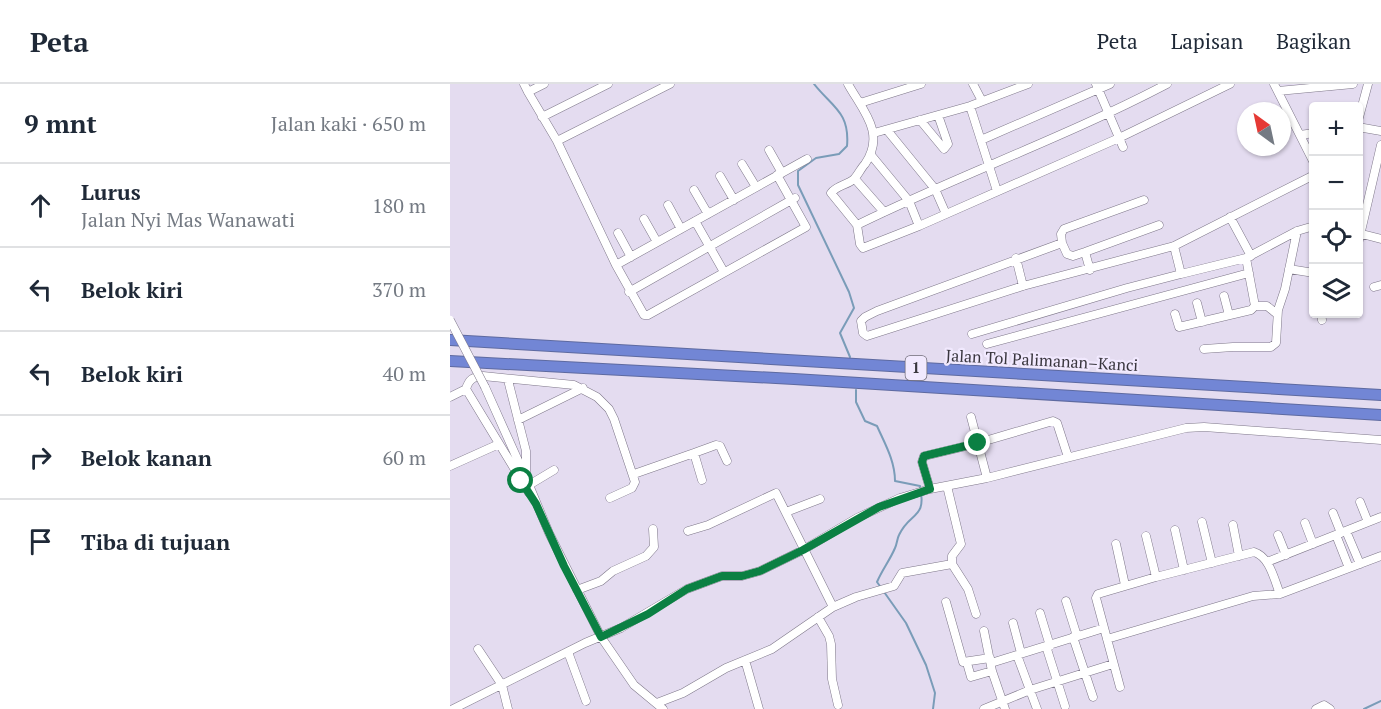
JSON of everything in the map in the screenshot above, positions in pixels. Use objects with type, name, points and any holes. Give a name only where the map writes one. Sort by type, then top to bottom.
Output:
[{"type":"highway","name":"Jalan Tol Palimanan–Kanci","points":[[450,340],[1381,396]]},
{"type":"highway","name":"Jalan Tol Palimanan–Kanci","points":[[450,361],[1381,416]]},
{"type":"street","points":[[524,84],[556,141],[629,292],[641,313],[648,315],[806,227],[769,150]]},
{"type":"street","points":[[528,92],[544,84]]},
{"type":"street","points":[[542,117],[608,84]]},
{"type":"street","points":[[556,141],[658,87],[670,84]]},
{"type":"street","points":[[848,84],[874,133],[874,146],[871,155],[855,178],[833,190],[831,194],[857,225],[860,244],[863,248],[919,226],[1119,138],[1230,84]]},
{"type":"street","points":[[860,103],[921,84]]},
{"type":"street","points":[[973,84],[982,101]]},
{"type":"street","points":[[874,133],[970,106],[1004,88],[1028,84]]},
{"type":"street","points":[[981,140],[1097,87],[1110,84]]},
{"type":"street","points":[[857,225],[1108,115],[1167,84]]},
{"type":"street","points":[[1310,156],[1276,87],[1353,84]]},
{"type":"street","points":[[1363,105],[1368,84]]},
{"type":"street","points":[[1097,87],[1123,147]]},
{"type":"street","points":[[970,106],[997,191]]},
{"type":"street","points":[[920,120],[944,149],[948,144],[938,115]]},
{"type":"street","points":[[1363,128],[1381,131]]},
{"type":"street","points":[[887,130],[935,189],[946,214]]},
{"type":"street","points":[[1300,135],[1309,134]]},
{"type":"street","points":[[1363,221],[1381,145]]},
{"type":"street","points":[[871,155],[909,201],[919,226]]},
{"type":"street","points":[[616,265],[807,159]]},
{"type":"street","points":[[742,164],[756,188]]},
{"type":"street","points":[[720,176],[734,200]]},
{"type":"street","points":[[855,178],[884,212]]},
{"type":"street","points":[[1062,243],[1016,258],[865,316],[861,321],[863,333],[867,336],[1023,286],[1174,246],[1309,178]]},
{"type":"street","points":[[694,190],[708,214]]},
{"type":"street","points":[[629,292],[793,199]]},
{"type":"street","points":[[1144,200],[1064,229],[1061,234],[1062,243],[1070,255],[1159,225]]},
{"type":"street","points":[[668,205],[681,229]]},
{"type":"street","points":[[1230,217],[1249,257],[1249,273],[1255,306]]},
{"type":"street","points":[[644,219],[657,242]]},
{"type":"street","points":[[695,221],[724,272]]},
{"type":"street","points":[[972,334],[1127,288],[1249,257],[1297,231],[1309,227]]},
{"type":"street","points":[[1204,349],[1271,347],[1276,343],[1277,314],[1297,231]]},
{"type":"street","points":[[618,233],[631,257]]},
{"type":"street","points":[[1363,235],[1381,239]]},
{"type":"street","points":[[1174,246],[1181,274]]},
{"type":"street","points":[[1084,252],[1090,270]]},
{"type":"street","points":[[1016,258],[1023,286]]},
{"type":"street","points":[[1289,269],[1309,272]]},
{"type":"street","points":[[987,344],[1249,273]]},
{"type":"street","points":[[1127,288],[1131,304]]},
{"type":"street","points":[[1224,296],[1229,315]]},
{"type":"street","points":[[1197,303],[1202,322]]},
{"type":"street","points":[[1175,314],[1179,327],[1251,310],[1255,306],[1266,306],[1277,314]]},
{"type":"street","points":[[450,320],[530,485],[536,504]]},
{"type":"street","points":[[1012,323],[1016,336]]},
{"type":"street","points":[[450,396],[466,389],[474,377],[574,385],[583,388],[609,409],[634,474],[634,486],[610,498]]},
{"type":"street","points":[[508,380],[526,451],[526,477]]},
{"type":"street","points":[[518,420],[583,388]]},
{"type":"street","points":[[466,389],[536,504],[601,637],[634,685],[663,709]]},
{"type":"street","points":[[971,417],[987,478]]},
{"type":"street","points":[[928,489],[922,462],[924,456],[1056,421],[1068,458]]},
{"type":"street","points":[[453,709],[648,614],[687,589],[722,576],[742,576],[760,571],[803,550],[871,510],[928,489],[987,478],[1186,428],[1204,427],[1381,440]]},
{"type":"street","points":[[450,465],[499,444]]},
{"type":"street","points":[[634,474],[716,445],[723,449],[727,461]]},
{"type":"street","points":[[694,453],[702,480]]},
{"type":"street","points":[[530,485],[554,470]]},
{"type":"street","points":[[947,486],[961,544],[952,556],[952,564],[968,589],[976,614]]},
{"type":"street","points":[[688,531],[708,525],[776,493],[833,607]]},
{"type":"street","points":[[786,512],[820,499]]},
{"type":"street","points":[[1360,502],[1368,522]]},
{"type":"street","points":[[1333,513],[1341,533],[1349,568]]},
{"type":"street","points":[[1267,562],[1381,517]]},
{"type":"street","points":[[1202,522],[1212,563]]},
{"type":"street","points":[[1305,524],[1313,544]]},
{"type":"street","points":[[1233,525],[1239,555]]},
{"type":"street","points":[[577,590],[601,581],[613,571],[646,556],[654,547],[653,529]]},
{"type":"street","points":[[1176,530],[1184,570]]},
{"type":"street","points":[[1341,533],[1360,564]]},
{"type":"street","points":[[1278,535],[1286,555]]},
{"type":"street","points":[[1146,536],[1156,577]]},
{"type":"street","points":[[1116,544],[1125,585]]},
{"type":"street","points":[[1120,687],[1096,596],[1125,585],[1239,555],[1257,553],[1267,562],[1280,594]]},
{"type":"street","points":[[1107,639],[1253,596],[1280,594],[1381,556]]},
{"type":"street","points":[[657,703],[772,649],[833,607],[894,586],[902,573],[952,564]]},
{"type":"street","points":[[1066,601],[1084,673],[1093,697]]},
{"type":"street","points":[[946,602],[962,660],[968,663],[991,664]]},
{"type":"street","points":[[1040,614],[1065,706]]},
{"type":"street","points":[[818,617],[831,644],[832,679],[838,705]]},
{"type":"street","points":[[1013,623],[1019,654],[1037,709]]},
{"type":"street","points":[[968,663],[971,677],[991,664],[1104,628]]},
{"type":"street","points":[[984,631],[991,664],[1004,705]]},
{"type":"street","points":[[478,649],[502,685],[508,709]]},
{"type":"street","points":[[568,652],[586,701]]},
{"type":"street","points":[[745,660],[759,709]]},
{"type":"street","points":[[984,709],[1004,705],[1030,690],[1113,664]]},
{"type":"street","points":[[1316,709],[1324,705],[1330,709]]},
{"type":"waterway","points":[[814,84],[843,118],[846,125],[847,146],[839,154],[816,158],[798,171],[798,185],[849,292],[854,308],[840,333],[850,357]]},
{"type":"waterway","points":[[856,390],[856,402],[865,421],[877,426],[886,446],[895,481],[920,486],[922,497],[919,510],[903,527],[877,582],[906,623],[926,665],[935,693],[933,709]]},
{"type":"waterway","points":[[1364,709],[1381,701]]},
{"type":"route","points":[[521,481],[536,504],[564,566],[601,637],[648,614],[687,589],[722,576],[742,576],[760,571],[803,550],[879,507],[930,489],[922,462],[924,456],[978,443]]}]
